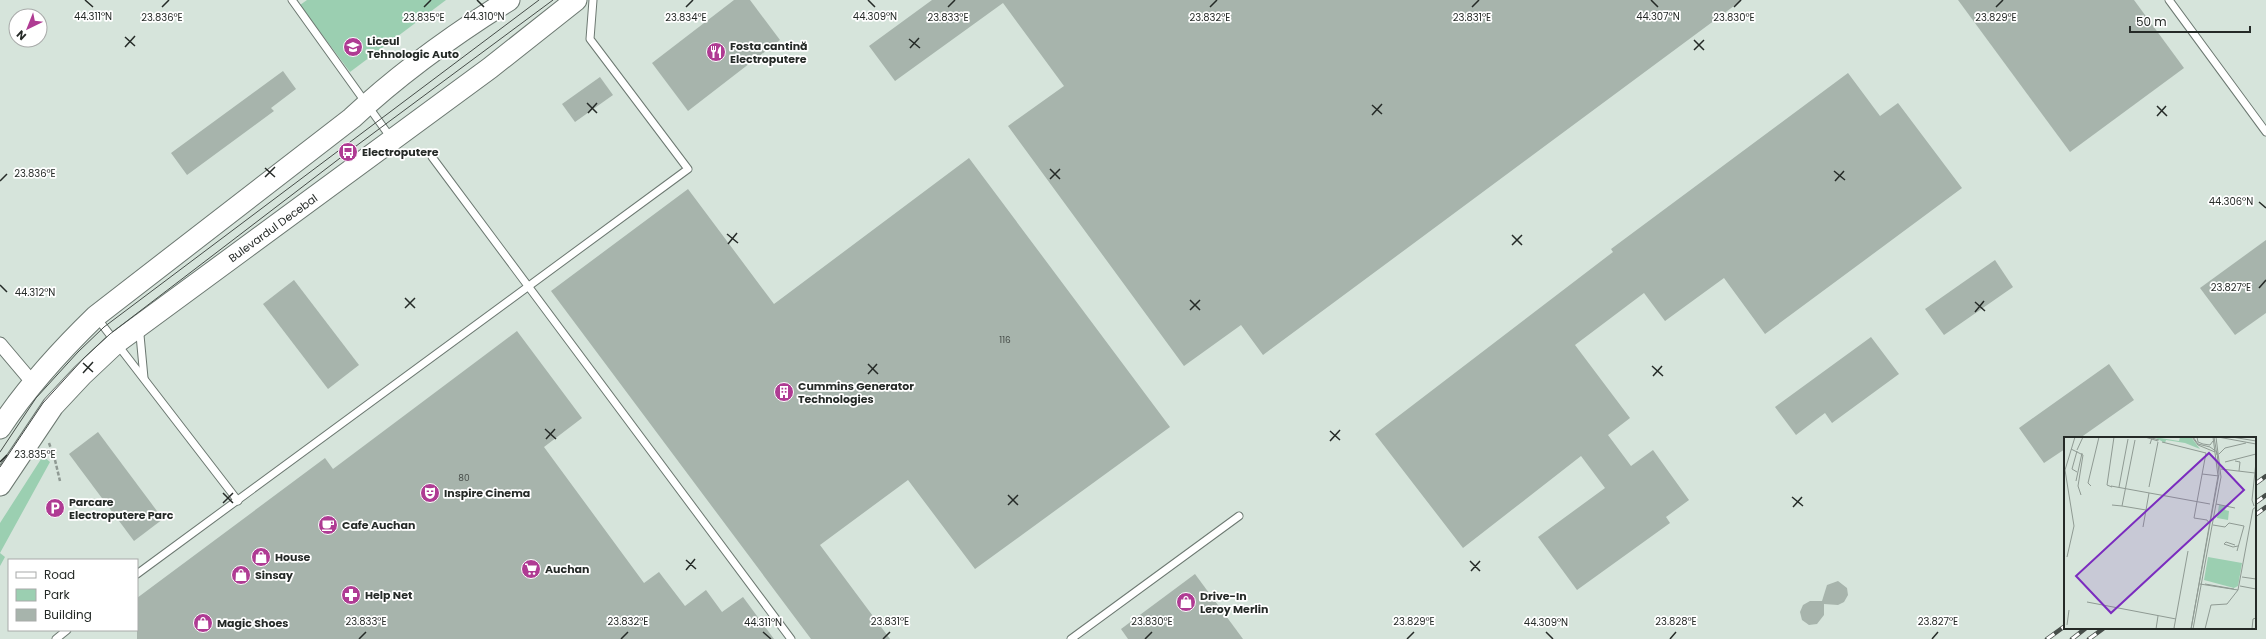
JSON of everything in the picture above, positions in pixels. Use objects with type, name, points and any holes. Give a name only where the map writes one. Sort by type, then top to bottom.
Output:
[{"type":"main road","points":[[0,428],[33,383],[69,342],[96,316],[352,118],[387,85],[458,32],[508,0]]},
{"type":"main road","name":"Bulevardul Decebal","points":[[0,485],[53,406],[82,375],[116,343],[490,68],[576,0]]},
{"type":"street","points":[[0,344],[33,383]]},
{"type":"lane","points":[[292,0],[392,139]]},
{"type":"lane","points":[[138,573],[688,169],[590,39],[593,0]]},
{"type":"lane","points":[[2169,0],[2266,132]]},
{"type":"lane","points":[[432,157],[528,288],[791,639]]},
{"type":"lane","points":[[96,316],[238,501]]},
{"type":"lane","points":[[142,323],[140,335],[145,380]]},
{"type":"lane","points":[[1071,639],[1239,516]]},
{"type":"lane","points":[[56,639],[66,631]]},
{"type":"path","points":[[41,423],[55,460],[60,481]]},
{"type":"green space","points":[[307,0],[446,0],[350,72],[300,5]]},
{"type":"green space","points":[[43,456],[50,462],[0,553],[0,523]]},
{"type":"green space","points":[[0,553],[5,557],[0,566]]},
{"type":"building","name":"Fosta cantină Electroputere","points":[[734,0],[750,0],[780,40],[688,111],[652,63]]},
{"type":"building","points":[[932,0],[1742,0],[1263,355],[1241,325],[1184,366],[1008,126],[1064,86],[1003,3],[895,81],[869,46]]},
{"type":"building","points":[[1958,0],[2134,0],[2184,68],[2070,152]]},
{"type":"building","points":[[283,71],[296,89],[271,108],[274,111],[187,175],[171,153]]},
{"type":"building","points":[[1848,73],[1880,116],[1898,103],[1962,188],[1765,334],[1724,278],[1665,321],[1644,293],[1575,345],[1630,418],[1608,435],[1631,466],[1653,450],[1689,500],[1666,517],[1670,523],[1577,590],[1538,537],[1605,488],[1581,456],[1463,548],[1375,434],[1613,252],[1611,249]]},
{"type":"building","points":[[600,77],[613,95],[575,122],[562,104]]},
{"type":"building","name":"Cummins Generator Technologies","points":[[969,158],[1170,427],[975,569],[908,480],[820,545],[890,639],[811,639],[551,291],[688,189],[774,304]]},
{"type":"building","points":[[2266,240],[2266,313],[2235,335],[2200,288]]},
{"type":"building","points":[[1995,260],[2013,287],[1944,335],[1925,309]]},
{"type":"building","points":[[294,280],[359,365],[328,389],[263,304]]},
{"type":"building","points":[[517,331],[582,418],[544,447],[644,583],[659,572],[685,606],[706,590],[722,612],[743,597],[774,639],[137,639],[138,597],[325,458],[333,469]]},
{"type":"building","points":[[1871,337],[1899,374],[1832,423],[1825,413],[1796,435],[1775,407]]},
{"type":"building","points":[[2109,364],[2134,400],[2081,437],[2064,437],[2064,450],[2044,463],[2019,428]]},
{"type":"building","points":[[98,432],[163,519],[134,541],[69,454]]},
{"type":"building","name":"Drive-In Leroy Merlin","points":[[1195,574],[1243,639],[1128,639],[1121,629]]},
{"type":"building","points":[[1838,581],[1847,588],[1848,595],[1844,602],[1838,605],[1824,604],[1824,615],[1817,624],[1809,625],[1802,620],[1800,612],[1803,605],[1810,601],[1822,601],[1827,585]]},
{"type":"tram line","points":[[0,452],[36,398],[78,352],[104,327],[539,0]]},
{"type":"tram line","points":[[0,467],[43,403],[84,358],[110,334],[348,152],[553,0]]},
{"type":"railway","points":[[2256,483],[2266,476]]},
{"type":"railway","points":[[2256,502],[2266,495]]},
{"type":"railway","points":[[2256,514],[2266,507]]},
{"type":"railway","points":[[2047,639],[2064,627]]},
{"type":"railway","points":[[2072,639],[2085,629]]},
{"type":"railway","points":[[2089,639],[2103,629]]},
{"type":"place","name":"Liceul Tehnologic Auto","points":[[353,47]]},
{"type":"place","name":"Fosta cantină Electroputere","points":[[716,52]]},
{"type":"place","name":"Electroputere","points":[[348,152]]},
{"type":"place","name":"Cummins Generator Technologies","points":[[784,392]]},
{"type":"place","name":"Inspire Cinema","points":[[430,493]]},
{"type":"place","name":"Parcare Electroputere Parc","points":[[55,508]]},
{"type":"place","name":"Cafe Auchan","points":[[328,525]]},
{"type":"place","name":"House","points":[[261,557]]},
{"type":"place","name":"Auchan","points":[[531,569]]},
{"type":"place","name":"Sinsay","points":[[241,575]]},
{"type":"place","name":"Help Net","points":[[351,595]]},
{"type":"place","name":"Drive-In Leroy Merlin","points":[[1186,602]]},
{"type":"place","name":"Magic Shoes","points":[[203,623]]}]
